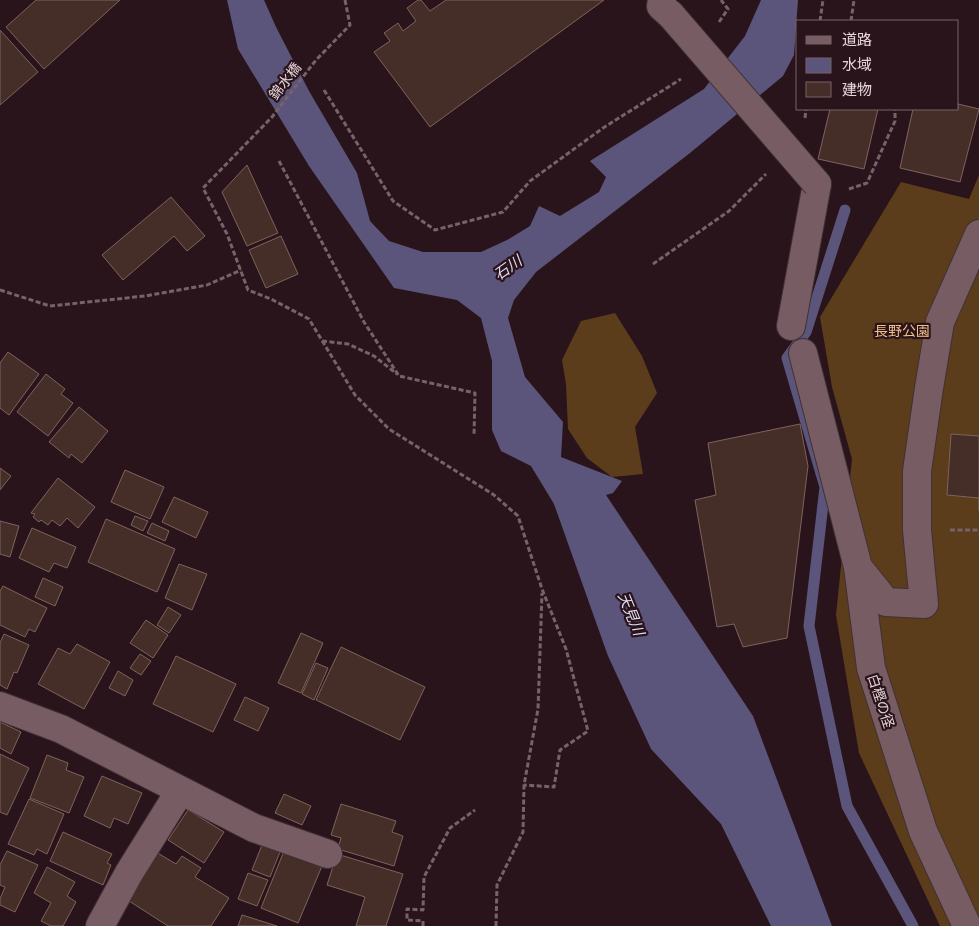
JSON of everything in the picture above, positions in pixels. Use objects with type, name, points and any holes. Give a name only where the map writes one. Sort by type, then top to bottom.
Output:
[{"type":"street","points":[[666,8],[817,184],[791,326]]},
{"type":"street","points":[[858,567],[886,602],[924,604],[917,530],[917,471],[929,388],[940,322],[979,234]]},
{"type":"street","name":"白樫の径","points":[[803,353],[858,567],[871,668],[923,831],[967,926]]},
{"type":"street","points":[[0,706],[61,729],[254,828],[328,854]]},
{"type":"street","points":[[100,926],[129,873],[180,791]]},
{"type":"path","name":"錦水橋","points":[[241,270],[227,234],[203,188],[272,117],[316,60],[350,25],[345,0]]},
{"type":"path","points":[[718,24],[728,9],[725,2],[721,0]]},
{"type":"path","points":[[820,20],[823,0]]},
{"type":"path","points":[[851,20],[854,0]]},
{"type":"path","points":[[324,90],[393,202],[435,230],[503,212],[530,181],[603,128],[682,78]]},
{"type":"path","points":[[805,118],[806,110]]},
{"type":"path","points":[[817,184],[842,192],[867,183],[895,121],[895,110]]},
{"type":"path","points":[[279,161],[364,322],[399,376]]},
{"type":"path","points":[[654,264],[729,211],[768,171]]},
{"type":"path","points":[[0,290],[50,306],[145,296],[207,285],[241,270],[248,290],[271,299],[309,319],[356,395],[389,429],[494,495],[518,516],[542,590],[566,649],[588,731],[560,750],[554,787],[524,785]]},
{"type":"path","points":[[322,341],[348,344],[374,356],[399,376],[475,393],[474,436]]},
{"type":"path","points":[[496,926],[496,885],[523,832],[524,785],[538,709],[542,590]]},
{"type":"path","points":[[423,926],[423,921],[407,920],[407,909],[423,910],[424,877],[450,828],[475,810]]},
{"type":"green space","name":"長野公園","points":[[979,175],[979,926],[940,926],[859,753],[836,615],[852,459],[832,387],[820,317],[901,182],[969,199]]},
{"type":"green space","points":[[615,313],[642,356],[657,393],[635,427],[643,474],[612,477],[587,458],[568,429],[566,384],[562,360],[581,321]]},
{"type":"water","points":[[227,0],[264,0],[309,91],[357,173],[370,221],[389,241],[423,252],[481,252],[507,240],[530,226],[539,206],[560,216],[599,192],[606,177],[590,161],[704,89],[745,36],[761,0],[798,0],[794,55],[783,76],[690,153],[536,272],[514,300],[508,318],[525,377],[563,422],[561,457],[622,481],[613,493],[606,495],[753,716],[832,926],[771,926],[721,824],[651,749],[608,656],[554,504],[531,466],[501,451],[492,430],[492,361],[481,318],[457,300],[394,288],[309,166],[238,49]]},
{"type":"building","points":[[36,0],[120,0],[44,69],[6,27]]},
{"type":"building","points":[[421,0],[430,11],[446,0],[604,0],[430,127],[374,52],[390,41],[384,33],[398,23],[403,31],[416,21],[407,8]]},
{"type":"building","points":[[0,30],[38,72],[0,105]]},
{"type":"building","points":[[959,104],[979,109],[960,182],[900,168],[913,110],[959,110]]},
{"type":"building","points":[[830,110],[878,110],[864,169],[818,159]]},
{"type":"building","points":[[247,165],[278,233],[247,246],[222,192]]},
{"type":"building","points":[[171,197],[205,236],[187,251],[174,236],[123,280],[102,255]]},
{"type":"building","points":[[281,236],[298,274],[266,288],[249,250]]},
{"type":"building","points":[[8,352],[39,374],[9,415],[0,408],[0,363]]},
{"type":"building","points":[[46,374],[65,389],[61,394],[73,403],[48,436],[17,412]]},
{"type":"building","points":[[79,407],[108,431],[82,463],[71,454],[69,458],[49,442]]},
{"type":"building","points":[[800,424],[808,466],[787,638],[743,647],[734,624],[717,627],[695,500],[716,495],[708,443]]},
{"type":"building","points":[[951,434],[979,436],[979,498],[947,495]]},
{"type":"building","points":[[0,468],[11,476],[0,490]]},
{"type":"building","points":[[125,470],[164,487],[150,519],[111,502]]},
{"type":"building","points":[[58,478],[95,507],[78,528],[67,518],[60,526],[52,520],[48,525],[41,520],[39,522],[33,517],[35,514],[31,513]]},
{"type":"building","points":[[174,497],[208,512],[196,538],[162,522]]},
{"type":"building","points":[[135,516],[148,521],[143,531],[131,525]]},
{"type":"building","points":[[106,519],[175,549],[157,592],[88,562]]},
{"type":"building","points":[[0,521],[19,526],[10,557],[0,554]]},
{"type":"building","points":[[152,523],[169,531],[165,541],[147,533]]},
{"type":"building","points":[[32,528],[76,547],[67,568],[54,563],[49,572],[19,558]]},
{"type":"building","points":[[179,564],[207,574],[192,610],[165,598]]},
{"type":"building","points":[[43,578],[63,587],[55,606],[35,597]]},
{"type":"building","points":[[3,586],[47,608],[35,632],[29,629],[25,637],[0,625],[0,591]]},
{"type":"building","points":[[168,607],[181,615],[169,633],[157,625]]},
{"type":"building","points":[[146,620],[168,635],[153,658],[130,643]]},
{"type":"building","points":[[301,633],[323,643],[301,693],[278,683]]},
{"type":"building","points":[[4,634],[29,645],[17,673],[14,672],[7,689],[0,685],[0,643]]},
{"type":"building","points":[[77,644],[110,662],[84,709],[38,684],[58,648],[70,654]]},
{"type":"building","points":[[341,647],[425,687],[400,740],[316,700]]},
{"type":"building","points":[[140,654],[151,661],[141,675],[130,668]]},
{"type":"building","points":[[176,656],[236,684],[213,732],[153,704]]},
{"type":"building","points":[[316,663],[328,668],[314,700],[302,694]]},
{"type":"building","points":[[118,671],[133,680],[125,696],[109,688]]},
{"type":"building","points":[[245,697],[269,708],[258,731],[234,720]]},
{"type":"building","points":[[0,722],[21,732],[11,754],[0,748]]},
{"type":"building","points":[[0,754],[29,768],[7,815],[0,812]]},
{"type":"building","points":[[47,755],[68,763],[66,770],[84,777],[69,813],[30,798]]},
{"type":"building","points":[[102,776],[142,793],[128,824],[114,818],[110,828],[84,816]]},
{"type":"building","points":[[284,794],[311,806],[302,825],[275,813]]},
{"type":"building","points":[[29,799],[64,814],[47,854],[37,849],[34,855],[8,844]]},
{"type":"building","points":[[341,804],[396,821],[392,832],[403,836],[394,866],[338,849],[341,838],[331,835]]},
{"type":"building","points":[[188,810],[224,832],[204,863],[168,840]]},
{"type":"building","points":[[63,832],[112,854],[107,863],[111,865],[103,885],[50,861]]},
{"type":"building","points":[[264,840],[282,847],[270,877],[252,870]]},
{"type":"building","points":[[7,851],[38,865],[15,912],[0,905],[0,899],[5,887],[0,885],[0,865]]},
{"type":"building","points":[[284,851],[322,866],[298,923],[261,908]]},
{"type":"building","points":[[156,852],[176,864],[182,856],[201,868],[195,877],[229,898],[211,926],[168,926],[126,899]]},
{"type":"building","points":[[337,854],[403,874],[386,926],[356,926],[365,897],[327,885]]},
{"type":"building","points":[[47,867],[75,882],[67,896],[76,902],[63,926],[51,926],[41,921],[51,903],[34,893]]},
{"type":"building","points":[[248,873],[268,880],[257,906],[238,899]]},
{"type":"building","points":[[242,915],[277,926],[238,926]]},
{"type":"waterway","points":[[845,210],[806,332],[787,358],[825,487],[809,626],[847,806],[913,926]]},
{"type":"water label","name":"石川","points":[[508,268]]},
{"type":"water label","name":"天見川","points":[[631,614]]}]
